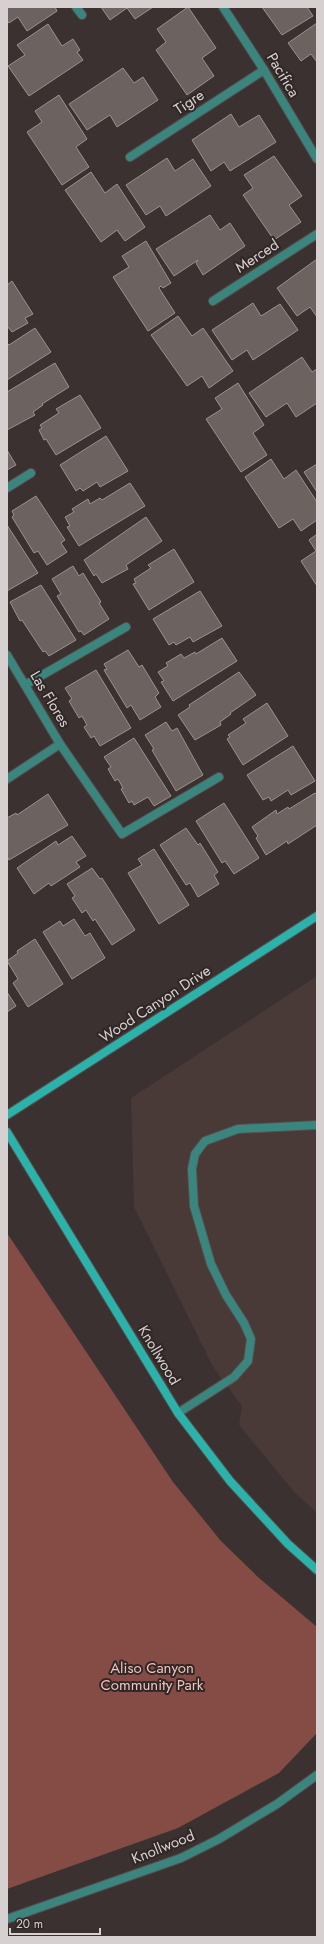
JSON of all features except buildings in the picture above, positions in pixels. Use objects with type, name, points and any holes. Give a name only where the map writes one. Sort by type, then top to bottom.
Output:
[{"type":"street","points":[[76,7],[82,15]]},
{"type":"street","name":"Pacifica","points":[[223,7],[264,70],[317,159]]},
{"type":"street","name":"Tigre","points":[[130,157],[264,70]]},
{"type":"street","name":"Merced","points":[[213,301],[317,234]]},
{"type":"street","points":[[7,488],[31,473]]},
{"type":"street","points":[[25,685],[126,626]]},
{"type":"street","name":"Las Flores","points":[[7,655],[60,744],[7,779]]},
{"type":"street","points":[[60,744],[122,834],[220,777]]},
{"type":"street","name":"Wood Canyon Drive","points":[[7,1115],[317,916]]},
{"type":"street","points":[[178,1413],[234,1377],[248,1361],[251,1339],[244,1323],[226,1295],[211,1264],[194,1206],[192,1169],[195,1154],[205,1141],[238,1129],[317,1125]]},
{"type":"street","name":"Knollwood","points":[[7,1132],[178,1413],[230,1481],[288,1544],[317,1570]]},
{"type":"street","name":"Knollwood","points":[[7,1919],[181,1858],[219,1839],[264,1812],[317,1775]]},
{"type":"shaded area","points":[[317,976],[317,1513],[294,1492],[239,1425],[242,1406],[213,1367],[134,1207],[131,1098]]},
{"type":"green space","name":"Aliso Canyon Community Park","points":[[7,1233],[173,1482],[221,1541],[259,1578],[317,1627],[317,1733],[279,1773],[178,1828],[7,1889]]}]
